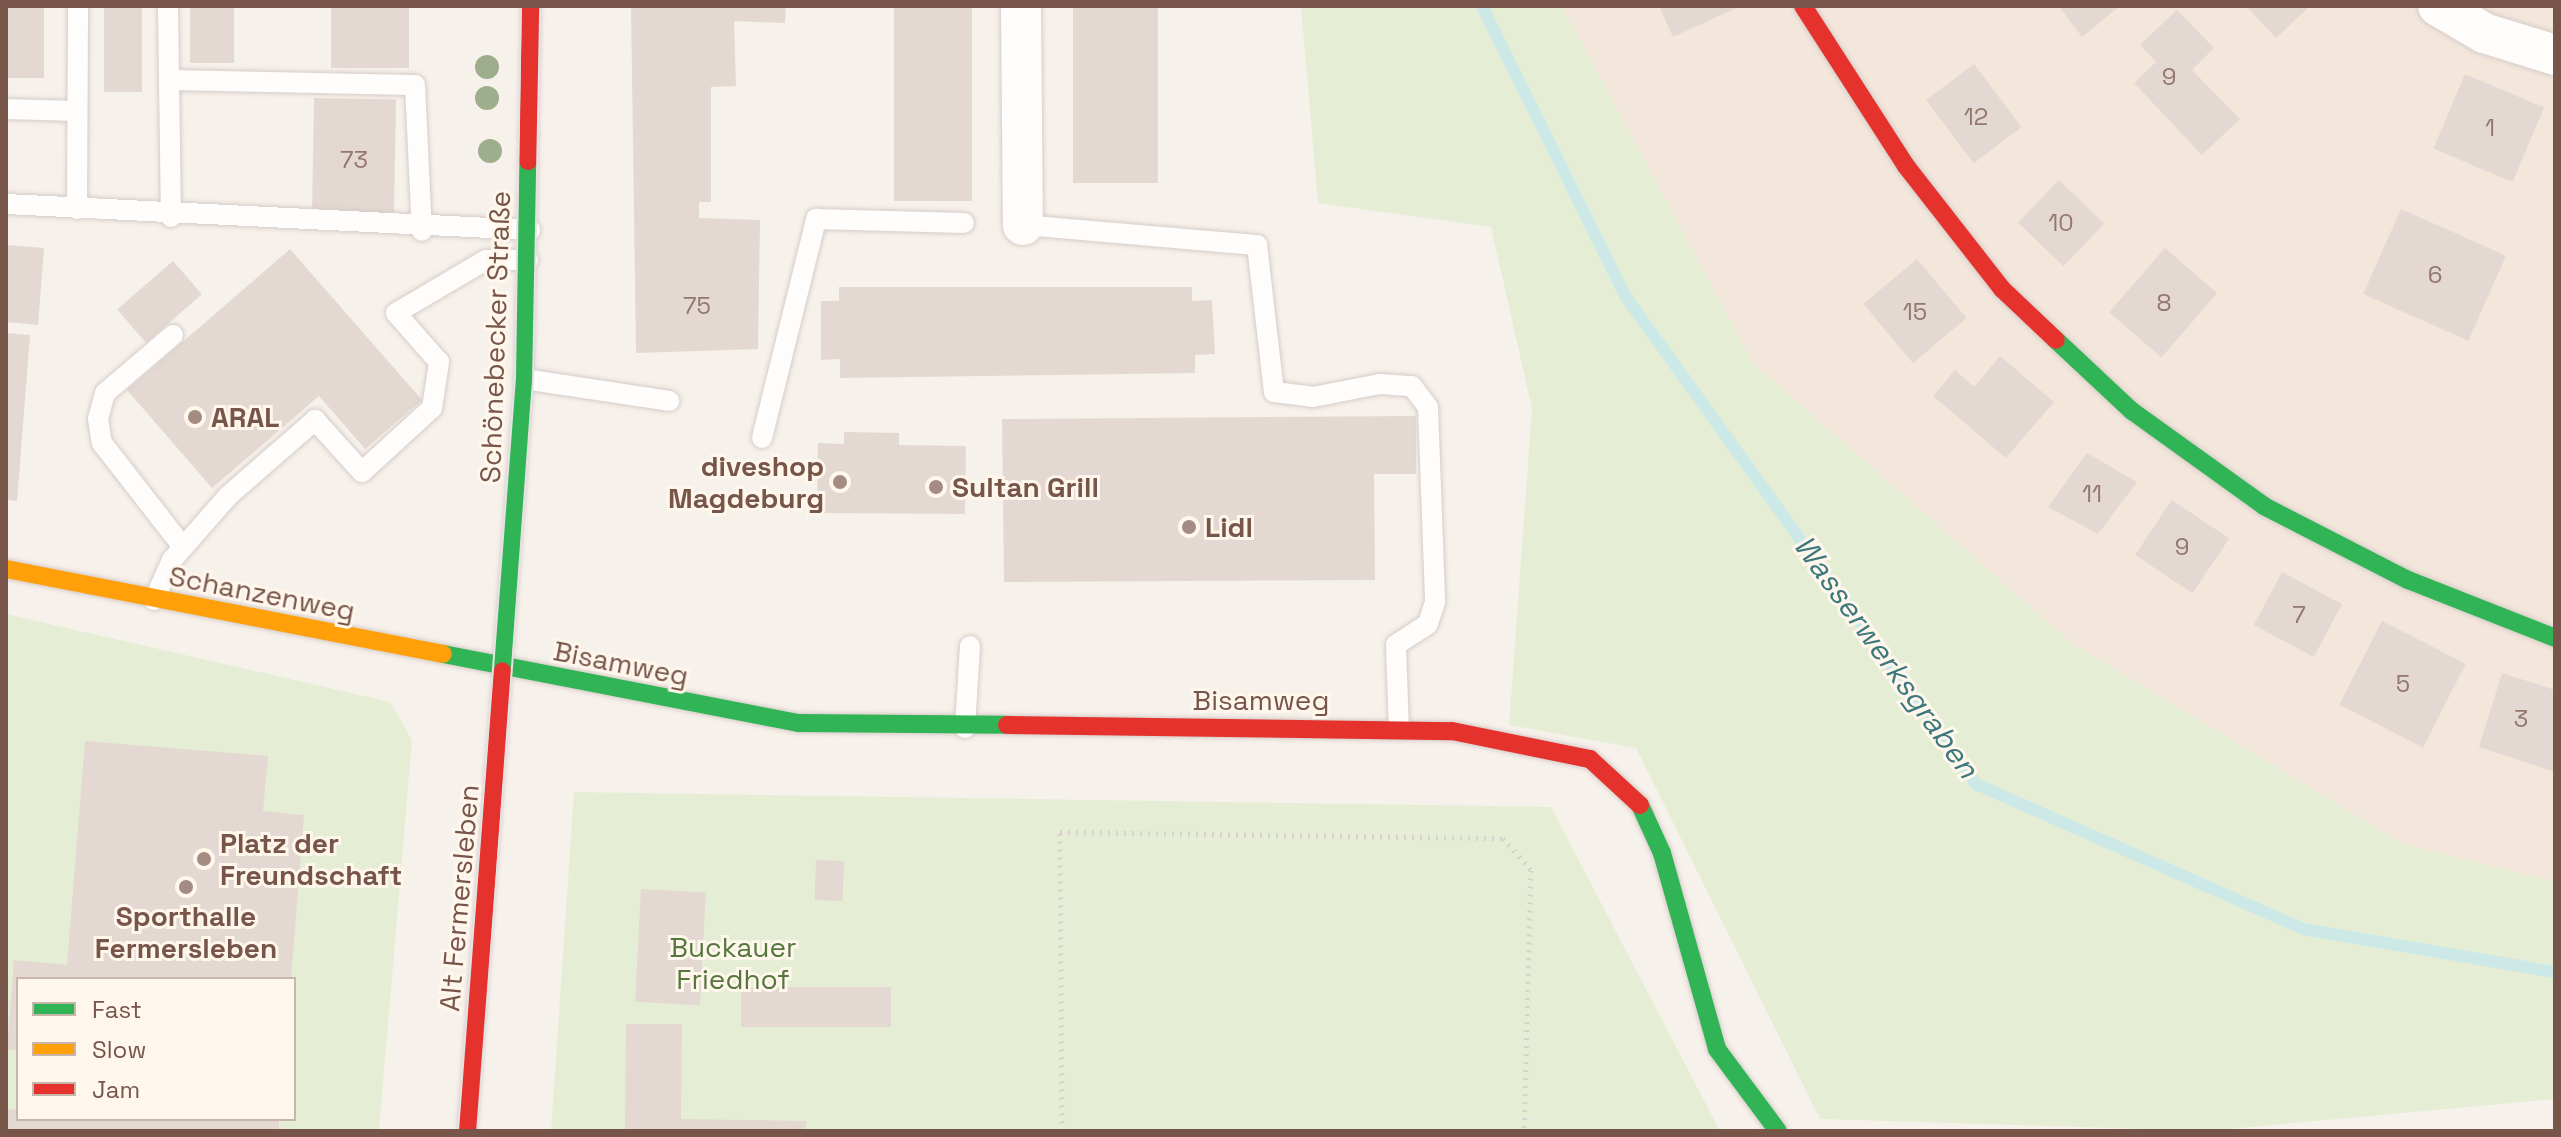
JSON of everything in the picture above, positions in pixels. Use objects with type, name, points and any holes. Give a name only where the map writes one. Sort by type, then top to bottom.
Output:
[{"type":"street","name":"Schönebecker Straße","points":[[507,670],[530,230],[531,6]]},
{"type":"street","points":[[1021,6],[1023,225]]},
{"type":"street","points":[[1803,6],[1906,166],[2002,289],[2132,411],[2264,506],[2408,580],[2555,638]]},
{"type":"street","points":[[2438,6],[2484,33],[2555,55]]},
{"type":"street","name":"Schanzenweg","points":[[6,569],[507,670]]},
{"type":"street","name":"Bisamweg","points":[[507,670],[798,723],[965,728],[1399,729],[1560,751],[1614,776],[1640,805],[1662,853],[1717,1049],[1778,1131]]},
{"type":"street","name":"Alt Fermersleben","points":[[467,1131],[507,670]]},
{"type":"lane","points":[[77,209],[78,6]]},
{"type":"lane","points":[[168,6],[171,217]]},
{"type":"lane","points":[[169,80],[415,85],[422,231]]},
{"type":"lane","points":[[6,109],[77,111]]},
{"type":"lane","points":[[6,204],[422,231],[530,230]]},
{"type":"lane","points":[[762,438],[816,219],[964,223]]},
{"type":"lane","points":[[1023,225],[1257,245],[1274,392],[1313,397],[1380,384],[1412,386],[1428,407],[1435,602],[1428,624],[1396,645],[1399,729]]},
{"type":"lane","points":[[154,600],[183,547],[228,496],[315,420],[362,472],[432,408],[439,362],[396,313],[486,260],[528,260]]},
{"type":"lane","points":[[173,335],[105,393],[98,419],[102,443],[183,547]]},
{"type":"lane","points":[[524,379],[669,401]]},
{"type":"lane","points":[[965,728],[970,646]]},
{"type":"path","points":[[1062,1131],[1060,832],[1503,838],[1531,870],[1524,1131]]},
{"type":"shaded area","points":[[1562,6],[2555,6],[2555,882],[2403,844],[2070,642],[1753,363]]},
{"type":"green space","points":[[1301,6],[1562,6],[1753,363],[2070,642],[2403,844],[2555,882],[2555,1099],[2208,1131],[1820,1119],[1636,748],[1509,725],[1532,409],[1491,227],[1318,203]]},
{"type":"green space","name":"Platz der Freundschaft","points":[[6,614],[390,702],[412,740],[379,1131],[6,1131]]},
{"type":"green space","name":"Buckauer Friedhof","points":[[574,792],[1551,807],[1720,1131],[551,1131]]},
{"type":"building","points":[[6,6],[44,6],[44,78],[6,78]]},
{"type":"building","points":[[104,6],[142,6],[142,92],[104,92]]},
{"type":"building","points":[[190,6],[234,6],[234,63],[190,63]]},
{"type":"building","points":[[331,6],[409,6],[409,68],[331,68]]},
{"type":"building","points":[[631,6],[786,6],[785,23],[734,21],[736,86],[711,87],[711,202],[699,202],[699,218],[760,220],[758,349],[636,353]]},
{"type":"building","points":[[894,6],[972,6],[972,201],[894,201]]},
{"type":"building","points":[[1073,6],[1158,6],[1158,183],[1073,183]]},
{"type":"building","points":[[1659,6],[1741,6],[1673,37]]},
{"type":"building","points":[[2059,6],[2120,6],[2082,37]]},
{"type":"building","points":[[2246,6],[2310,6],[2276,38]]},
{"type":"building","points":[[2177,10],[2214,48],[2192,70],[2240,119],[2202,155],[2134,83],[2156,62],[2140,45]]},
{"type":"building","points":[[1974,64],[2022,127],[1974,163],[1926,100]]},
{"type":"building","points":[[2465,74],[2544,108],[2513,182],[2433,149]]},
{"type":"building","points":[[314,98],[396,99],[394,221],[312,220]]},
{"type":"building","points":[[2059,180],[2104,224],[2063,266],[2018,222]]},
{"type":"building","points":[[2401,209],[2506,256],[2468,341],[2363,294]]},
{"type":"building","points":[[6,245],[44,248],[38,325],[6,322]]},
{"type":"building","points":[[2165,248],[2217,293],[2161,357],[2109,312]]},
{"type":"building","points":[[290,249],[422,400],[365,449],[319,396],[212,488],[127,390]]},
{"type":"building","points":[[1917,259],[1966,318],[1913,363],[1863,304]]},
{"type":"building","points":[[173,261],[202,294],[146,343],[117,310]]},
{"type":"building","points":[[839,287],[1192,287],[1192,301],[1212,300],[1215,354],[1195,355],[1195,373],[840,378],[840,359],[821,360],[821,301],[839,301]]},
{"type":"building","points":[[6,333],[30,335],[17,501],[6,500]]},
{"type":"building","points":[[2000,356],[2054,402],[2006,458],[1933,396],[1955,370],[1974,387]]},
{"type":"building","name":"Lidl","points":[[1416,416],[1416,474],[1374,474],[1375,580],[1004,582],[1002,419]]},
{"type":"building","points":[[844,432],[899,433],[899,445],[966,446],[965,514],[817,513],[818,443],[844,444]]},
{"type":"building","points":[[2087,453],[2137,482],[2098,534],[2048,507]]},
{"type":"building","points":[[2172,500],[2229,539],[2192,593],[2135,555]]},
{"type":"building","points":[[2282,572],[2342,604],[2314,657],[2254,625]]},
{"type":"building","points":[[2382,621],[2466,664],[2423,747],[2339,705]]},
{"type":"building","points":[[2502,673],[2555,690],[2555,772],[2479,747]]},
{"type":"building","name":"Sporthalle Fermersleben","points":[[85,741],[268,756],[263,811],[304,815],[291,977],[16,977],[16,1050],[7,1049],[14,960],[67,965]]},
{"type":"building","points":[[816,860],[844,861],[843,901],[815,900]]},
{"type":"building","points":[[641,889],[706,892],[700,1005],[635,1002]]},
{"type":"building","points":[[741,987],[891,987],[891,1027],[741,1027]]},
{"type":"building","points":[[626,1024],[682,1024],[681,1119],[806,1121],[806,1131],[625,1131]]},
{"type":"building","points":[[6,1109],[16,1110],[16,1121],[279,1121],[279,1131],[6,1131]]},
{"type":"waterway","name":"Wasserwerksgraben","points":[[1482,6],[1626,297],[1976,784],[2303,929],[2555,972]]},
{"type":"tram line","points":[[458,1131],[515,378],[521,6]]},
{"type":"tram line","points":[[478,1131],[533,381],[540,6]]},
{"type":"traffic: fast","points":[[502,671],[524,379],[528,161]]},
{"type":"traffic: fast","points":[[2056,340],[2132,411],[2264,506],[2408,580],[2555,638]]},
{"type":"traffic: fast","points":[[443,654],[798,723],[1007,725]]},
{"type":"traffic: fast","points":[[1640,805],[1662,853],[1717,1049],[1778,1131]]},
{"type":"traffic: slow","points":[[6,569],[443,654]]},
{"type":"traffic: jam","points":[[528,161],[531,6]]},
{"type":"traffic: jam","points":[[1803,6],[1906,166],[2002,289],[2056,340]]},
{"type":"traffic: jam","points":[[467,1131],[502,671]]},
{"type":"traffic: jam","points":[[1007,725],[1452,731],[1590,759],[1640,805]]},
{"type":"place","name":"ARAL","points":[[195,417]]},
{"type":"place","name":"diveshop Magdeburg","points":[[840,482]]},
{"type":"place","name":"Sultan Grill","points":[[936,487]]},
{"type":"place","name":"Lidl","points":[[1189,527]]},
{"type":"place","name":"Platz der Freundschaft","points":[[204,859]]},
{"type":"place","name":"Sporthalle Fermersleben","points":[[186,887]]}]
